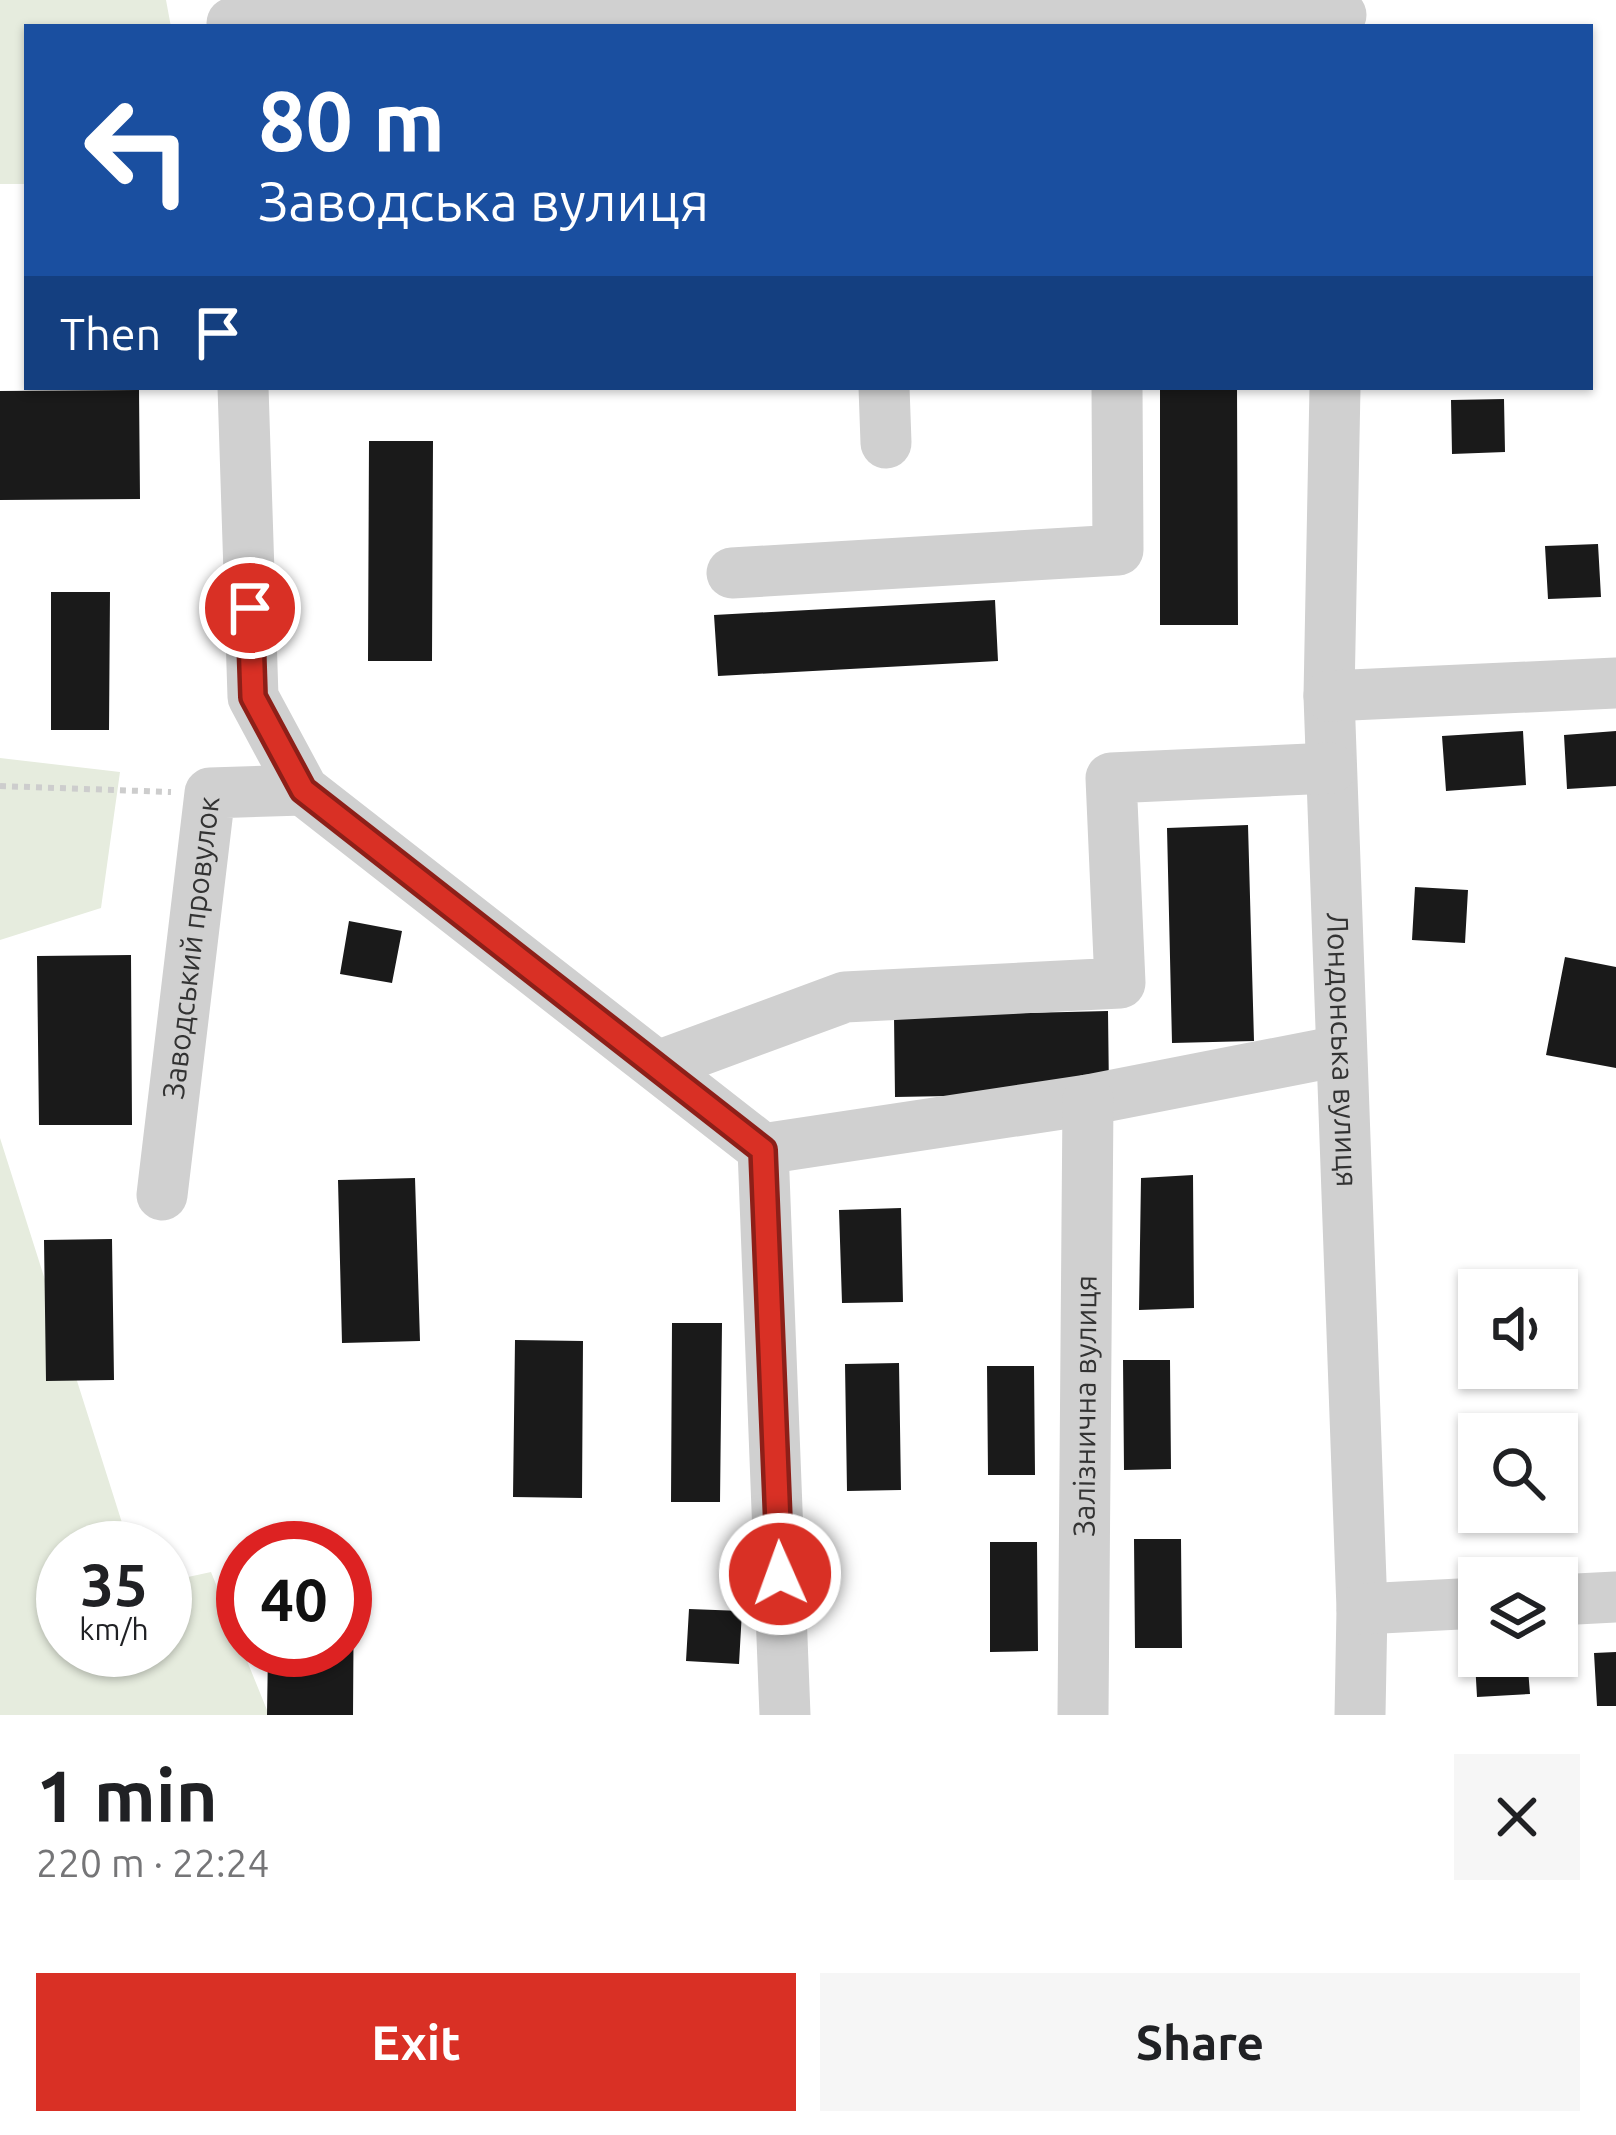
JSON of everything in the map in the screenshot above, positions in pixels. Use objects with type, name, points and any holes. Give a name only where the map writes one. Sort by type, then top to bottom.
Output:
[{"type":"street","points":[[232,17],[874,21],[1342,14]]},
{"type":"street","points":[[244,390],[253,697],[303,790],[763,1150],[1088,1100],[1339,1051]]},
{"type":"street","points":[[884,390],[886,443]]},
{"type":"street","points":[[732,573],[1118,550],[1117,390]]},
{"type":"street","name":"Лондонська вулиця","points":[[1335,390],[1331,768],[1362,1609],[1360,1715]]},
{"type":"street","points":[[1330,696],[1616,683]]},
{"type":"street","points":[[658,1066],[845,997],[1120,983],[1111,778],[1331,768]]},
{"type":"street","name":"Заводський провулок","points":[[162,1196],[211,793],[303,790]]},
{"type":"street","name":"Залізнична вулиця","points":[[1084,1715],[1088,1100]]},
{"type":"street","points":[[763,1150],[785,1715]]},
{"type":"street","points":[[1578,1599],[1616,1598]]},
{"type":"street","points":[[1362,1609],[1458,1605]]},
{"type":"path","points":[[0,786],[211,793]]},
{"type":"shaded area","points":[[0,0],[166,0],[170,24],[24,24],[24,184],[0,184]]},
{"type":"shaded area","points":[[0,758],[120,772],[101,908],[0,940]]},
{"type":"shaded area","points":[[0,1138],[121,1521],[36,1521],[36,1677],[192,1677],[192,1576],[211,1572],[216,1584],[216,1677],[254,1677],[269,1715],[0,1715]]},
{"type":"building","points":[[139,390],[140,499],[0,500],[0,391]]},
{"type":"building","points":[[1160,390],[1237,390],[1238,625],[1160,625]]},
{"type":"building","points":[[1504,399],[1505,452],[1452,454],[1451,400]]},
{"type":"building","points":[[369,441],[433,441],[432,661],[368,661]]},
{"type":"building","points":[[1598,544],[1601,597],[1548,599],[1545,546]]},
{"type":"building","points":[[51,592],[110,592],[109,730],[51,730]]},
{"type":"building","points":[[995,600],[998,661],[718,676],[714,615]]},
{"type":"building","points":[[1523,731],[1526,785],[1446,791],[1442,736]]},
{"type":"building","points":[[1616,731],[1616,786],[1567,789],[1564,735]]},
{"type":"building","points":[[1248,825],[1254,1041],[1172,1043],[1167,828]]},
{"type":"building","points":[[1415,887],[1468,890],[1465,943],[1412,940]]},
{"type":"building","points":[[349,921],[402,931],[392,983],[340,974]]},
{"type":"building","points":[[131,955],[132,1125],[39,1125],[37,956]]},
{"type":"building","points":[[1565,957],[1616,967],[1616,1068],[1546,1055]]},
{"type":"building","points":[[1108,1011],[1109,1093],[895,1097],[894,1016]]},
{"type":"building","points":[[1193,1175],[1194,1308],[1139,1310],[1141,1178]]},
{"type":"building","points":[[415,1178],[420,1341],[342,1343],[338,1180]]},
{"type":"building","points":[[901,1208],[903,1302],[842,1303],[839,1210]]},
{"type":"building","points":[[112,1239],[114,1380],[46,1381],[44,1240]]},
{"type":"building","points":[[672,1323],[722,1323],[720,1502],[671,1502]]},
{"type":"building","points":[[515,1340],[583,1341],[582,1498],[513,1497]]},
{"type":"building","points":[[1123,1360],[1170,1360],[1171,1469],[1124,1470]]},
{"type":"building","points":[[899,1363],[901,1490],[847,1491],[845,1364]]},
{"type":"building","points":[[987,1366],[1034,1366],[1035,1475],[988,1475]]},
{"type":"building","points":[[1134,1539],[1181,1539],[1182,1648],[1135,1648]]},
{"type":"building","points":[[990,1542],[1037,1542],[1038,1651],[990,1652]]},
{"type":"building","points":[[689,1609],[742,1611],[739,1664],[686,1661]]},
{"type":"building","points":[[1616,1652],[1616,1706],[1597,1706],[1594,1653]]},
{"type":"building","points":[[268,1677],[353,1677],[353,1715],[267,1715]]},
{"type":"building","points":[[1476,1677],[1529,1677],[1530,1694],[1477,1697]]},
{"type":"route","points":[[250,608],[253,697],[303,790],[763,1150],[780,1574]]}]
